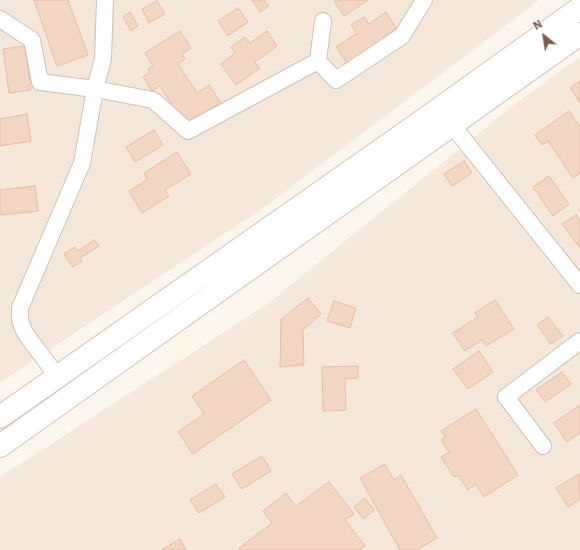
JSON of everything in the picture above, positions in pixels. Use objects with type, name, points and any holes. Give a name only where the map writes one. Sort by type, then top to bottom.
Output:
[{"type":"main road","points":[[0,416],[415,126],[580,8]]},
{"type":"main road","points":[[0,446],[580,34]]},
{"type":"street","points":[[57,376],[25,333],[20,322],[20,308],[82,162],[95,89],[103,59],[105,0]]},
{"type":"street","points":[[318,61],[336,80],[402,36],[424,0]]},
{"type":"street","points":[[0,19],[32,40],[40,82],[95,89],[153,100],[188,131],[318,61]]},
{"type":"street","points":[[318,61],[323,21]]},
{"type":"street","points":[[452,125],[580,285]]},
{"type":"street","points":[[543,446],[506,397],[580,341]]},
{"type":"shaded area","points":[[0,0],[539,0],[265,207],[0,383]]},
{"type":"shaded area","points":[[580,57],[580,550],[0,550],[0,477],[266,305],[515,104]]},
{"type":"building","points":[[34,0],[68,0],[88,55],[57,66]]},
{"type":"building","points":[[252,0],[264,0],[269,6],[260,12]]},
{"type":"building","points":[[368,0],[344,16],[334,1]]},
{"type":"building","points":[[157,1],[165,14],[149,23],[142,9]]},
{"type":"building","points":[[238,8],[248,22],[228,36],[218,21]]},
{"type":"building","points":[[130,12],[138,26],[131,31],[123,17]]},
{"type":"building","points":[[386,12],[396,28],[382,38],[385,42],[349,66],[336,47],[357,33],[351,25],[364,17],[369,24]]},
{"type":"building","points":[[180,31],[191,48],[182,54],[185,59],[178,64],[197,93],[209,85],[221,103],[185,126],[160,86],[152,91],[143,77],[150,72],[148,69],[153,66],[145,53]]},
{"type":"building","points":[[267,31],[277,46],[255,62],[260,68],[236,85],[221,64],[235,53],[231,47],[245,37],[250,43]]},
{"type":"building","points":[[25,46],[31,90],[9,93],[3,49]]},
{"type":"building","points":[[580,81],[580,103],[570,88]]},
{"type":"building","points":[[569,111],[580,127],[580,173],[573,178],[548,141],[542,145],[535,135]]},
{"type":"building","points":[[27,114],[31,141],[0,146],[0,119]]},
{"type":"building","points":[[154,130],[163,145],[135,162],[126,147]]},
{"type":"building","points":[[177,152],[191,174],[165,190],[169,196],[142,213],[129,191],[147,180],[144,173]]},
{"type":"building","points":[[464,161],[472,173],[452,186],[444,174]]},
{"type":"building","points":[[549,176],[569,204],[553,216],[533,187]]},
{"type":"building","points":[[35,186],[38,211],[0,215],[0,190]]},
{"type":"building","points":[[576,215],[580,220],[580,248],[562,224]]},
{"type":"building","points":[[94,240],[99,246],[80,258],[82,261],[73,267],[64,254],[75,247],[78,251]]},
{"type":"building","points":[[308,298],[321,314],[303,330],[304,365],[280,367],[281,319]]},
{"type":"building","points":[[495,300],[514,329],[486,346],[482,340],[465,351],[453,333],[478,317],[475,313]]},
{"type":"building","points":[[334,301],[356,308],[350,328],[327,321]]},
{"type":"building","points":[[548,317],[563,336],[551,344],[537,325]]},
{"type":"building","points":[[479,351],[493,372],[468,389],[453,369]]},
{"type":"building","points":[[244,360],[271,400],[193,454],[178,432],[204,414],[192,396]]},
{"type":"building","points":[[358,366],[358,378],[345,379],[346,410],[323,411],[322,367]]},
{"type":"building","points":[[562,372],[571,384],[545,402],[536,390]]},
{"type":"building","points":[[580,405],[580,433],[567,442],[554,423]]},
{"type":"building","points":[[476,409],[518,475],[484,497],[476,484],[468,490],[458,475],[454,477],[441,457],[449,452],[441,440],[445,437],[441,431]]},
{"type":"building","points":[[262,456],[271,471],[242,489],[232,474]]},
{"type":"building","points":[[385,464],[394,480],[401,475],[437,538],[416,550],[400,550],[360,478]]},
{"type":"building","points":[[579,474],[580,499],[568,507],[556,488]]},
{"type":"building","points":[[329,482],[354,514],[345,520],[365,546],[359,550],[241,550],[239,548],[272,523],[263,511],[286,493],[296,506]]},
{"type":"building","points":[[216,484],[225,497],[199,513],[190,500]]},
{"type":"building","points":[[365,498],[374,510],[364,519],[354,507]]},
{"type":"building","points":[[180,539],[186,550],[161,550]]}]
